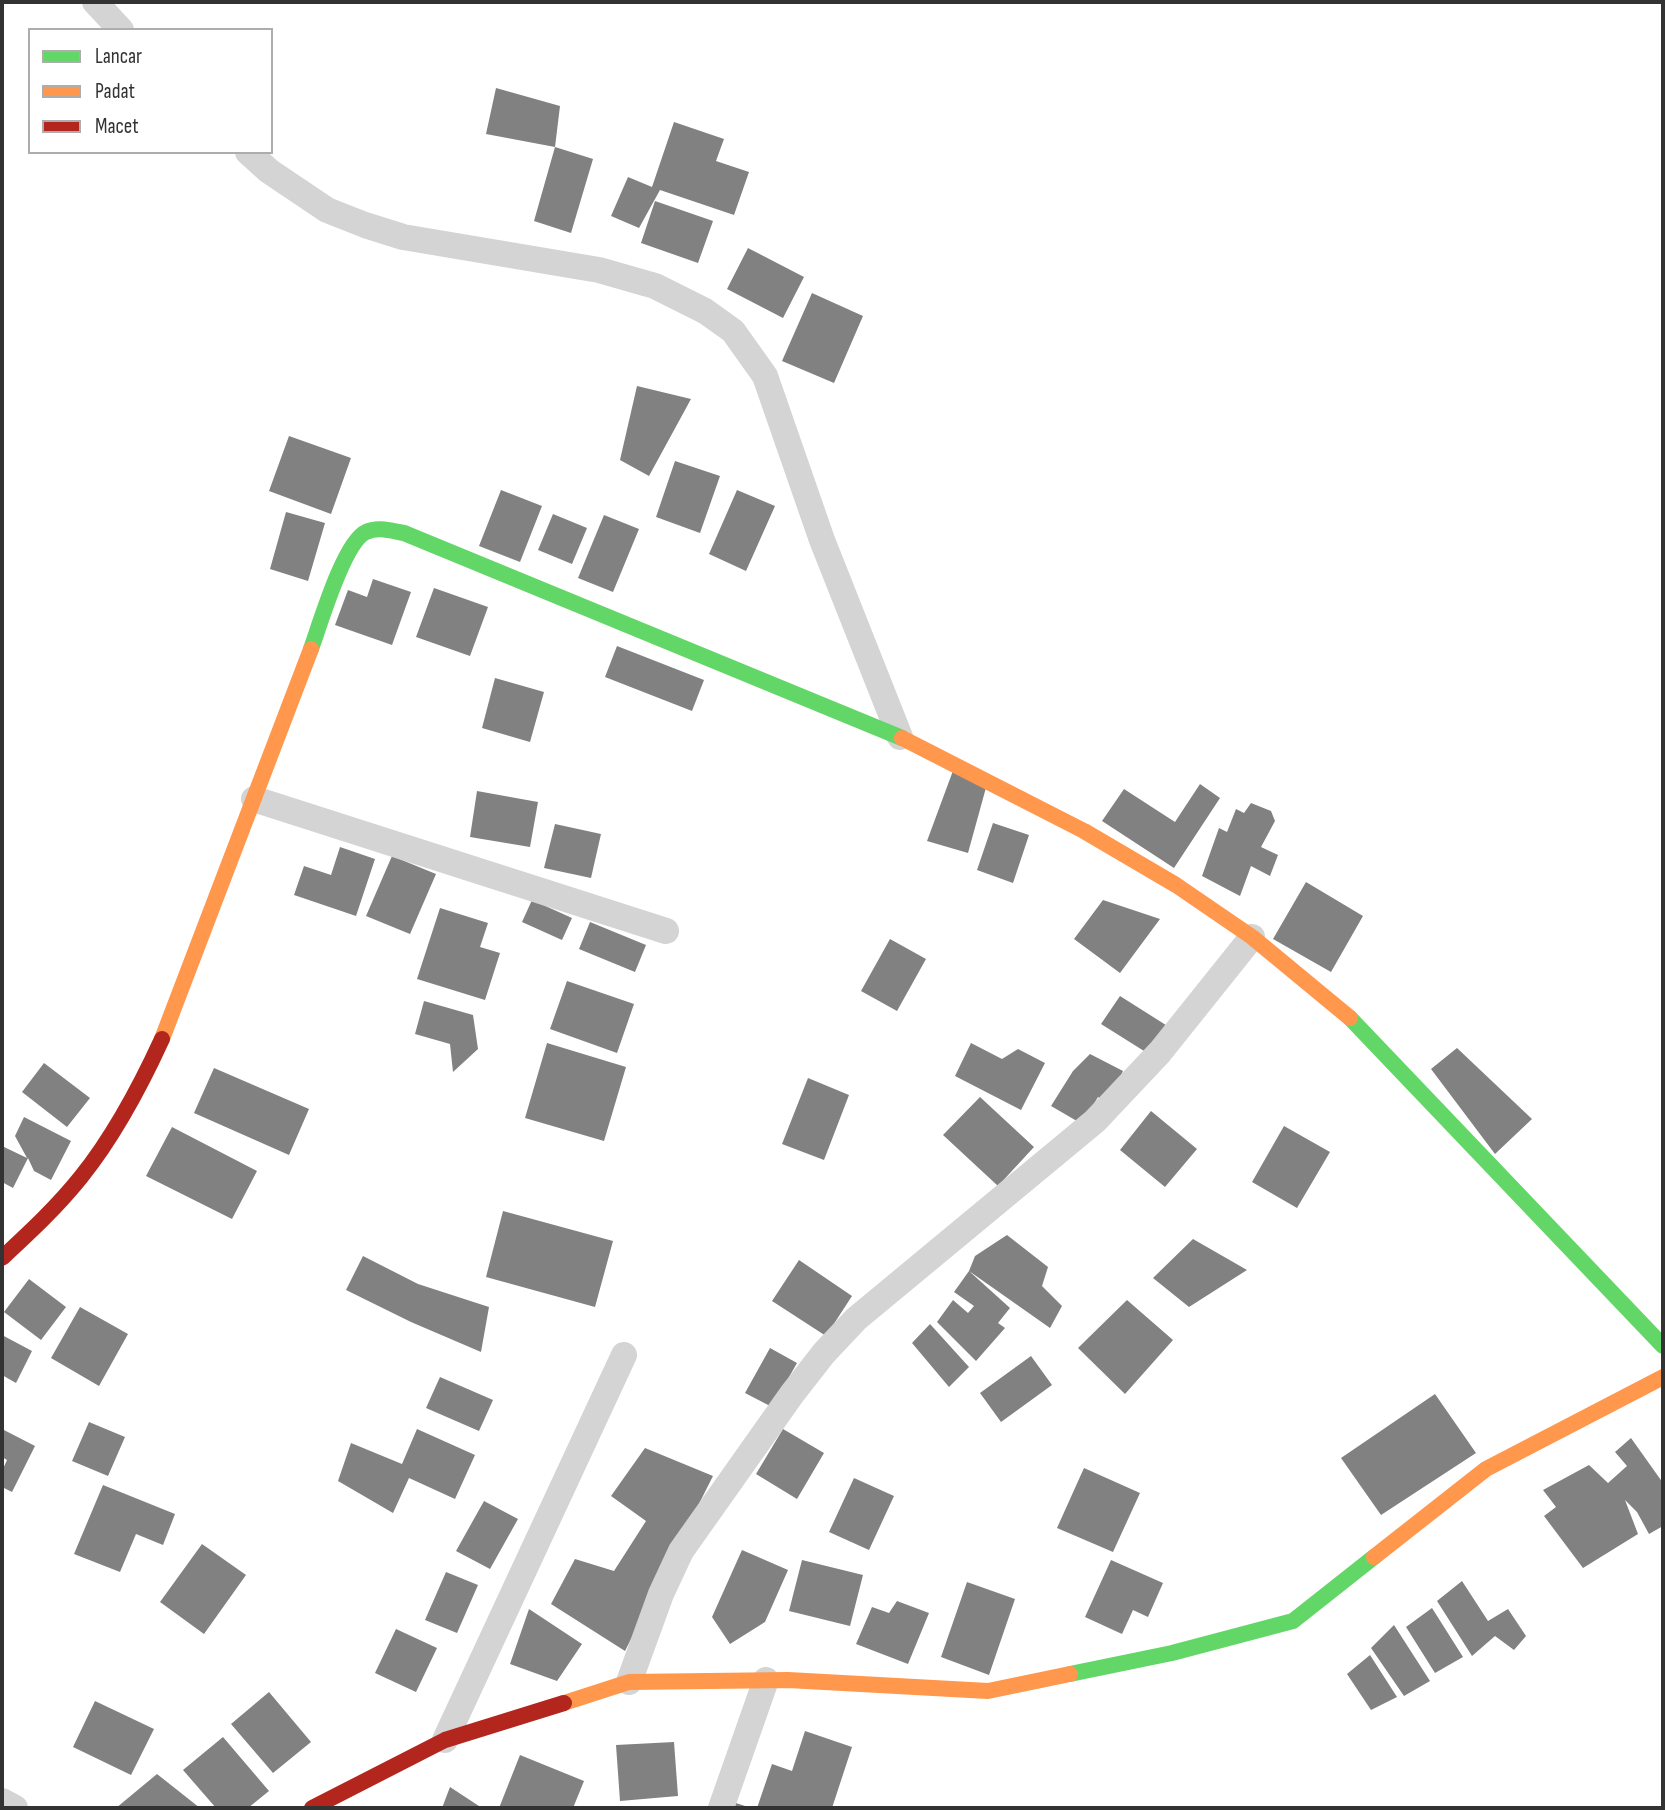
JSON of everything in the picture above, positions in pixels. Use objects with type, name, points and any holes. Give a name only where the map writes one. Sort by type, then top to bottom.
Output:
[{"type":"street","points":[[95,2],[119,28]]},
{"type":"street","points":[[250,154],[269,171],[327,210],[365,225],[403,237],[599,270],[655,286],[705,311],[733,331],[765,376],[822,540],[900,737]]},
{"type":"street","points":[[2,1258],[82,1176],[115,1129],[135,1094],[162,1041],[352,545],[367,531],[379,527],[404,533],[900,737],[1084,831],[1176,885],[1252,937],[1345,1013],[1663,1346]]},
{"type":"street","points":[[254,799],[666,931]]},
{"type":"street","points":[[629,1682],[661,1594],[681,1551],[824,1353],[856,1319],[1095,1121],[1160,1052],[1252,937]]},
{"type":"street","points":[[445,1740],[624,1355]]},
{"type":"street","points":[[312,1808],[445,1740],[629,1682],[766,1680],[988,1691],[1172,1653],[1293,1621],[1486,1469],[1663,1377]]},
{"type":"street","points":[[722,1808],[766,1680]]},
{"type":"street","points":[[2,1801],[15,1808]]},
{"type":"building","points":[[496,88],[560,106],[555,147],[486,134]]},
{"type":"building","points":[[674,122],[724,139],[716,161],[749,172],[734,215],[660,190],[639,228],[611,216],[628,177],[652,187]]},
{"type":"building","points":[[555,147],[593,159],[571,233],[534,221]]},
{"type":"building","points":[[655,201],[713,221],[698,263],[641,243]]},
{"type":"building","points":[[748,248],[804,277],[783,318],[727,289]]},
{"type":"building","points":[[812,293],[863,316],[834,383],[782,361]]},
{"type":"building","points":[[637,386],[691,399],[649,476],[620,460]]},
{"type":"building","points":[[289,436],[351,458],[331,514],[269,491]]},
{"type":"building","points":[[675,461],[720,476],[700,533],[656,517]]},
{"type":"building","points":[[501,490],[542,506],[520,562],[479,546]]},
{"type":"building","points":[[737,490],[775,506],[746,571],[709,554]]},
{"type":"building","points":[[286,512],[325,523],[308,581],[270,569]]},
{"type":"building","points":[[553,514],[587,528],[572,564],[538,550]]},
{"type":"building","points":[[604,515],[639,529],[613,592],[578,578]]},
{"type":"building","points":[[373,579],[411,592],[392,645],[335,625],[348,590],[367,597]]},
{"type":"building","points":[[434,588],[488,607],[470,656],[416,637]]},
{"type":"building","points":[[617,646],[704,680],[692,711],[605,677]]},
{"type":"building","points":[[495,678],[544,692],[530,742],[482,728]]},
{"type":"building","points":[[954,768],[987,784],[968,853],[927,841]]},
{"type":"building","points":[[1200,784],[1220,798],[1174,868],[1102,821],[1124,789],[1175,822]]},
{"type":"building","points":[[477,791],[538,802],[530,847],[470,837]]},
{"type":"building","points":[[1251,803],[1271,811],[1275,821],[1261,847],[1278,855],[1270,876],[1251,866],[1240,896],[1202,876],[1219,828],[1227,832],[1236,809],[1244,813]]},
{"type":"building","points":[[993,823],[1029,835],[1013,883],[977,870]]},
{"type":"building","points":[[555,824],[601,834],[591,878],[544,868]]},
{"type":"building","points":[[340,847],[375,859],[356,916],[294,895],[304,866],[331,875]]},
{"type":"building","points":[[392,856],[436,874],[410,934],[366,916]]},
{"type":"building","points":[[1306,882],[1363,916],[1331,972],[1273,939]]},
{"type":"building","points":[[532,900],[572,918],[562,940],[522,922]]},
{"type":"building","points":[[1103,900],[1160,919],[1120,973],[1074,939]]},
{"type":"building","points":[[440,908],[488,923],[480,947],[500,953],[485,1000],[417,979]]},
{"type":"building","points":[[590,922],[646,945],[635,972],[579,949]]},
{"type":"building","points":[[890,939],[926,959],[897,1011],[861,991]]},
{"type":"building","points":[[567,981],[634,1004],[617,1053],[550,1029]]},
{"type":"building","points":[[1120,996],[1169,1027],[1152,1056],[1101,1024]]},
{"type":"building","points":[[424,1001],[473,1015],[478,1049],[453,1072],[450,1044],[415,1034]]},
{"type":"building","points":[[547,1043],[626,1067],[604,1141],[525,1118]]},
{"type":"building","points":[[971,1043],[1002,1059],[1018,1049],[1045,1063],[1021,1110],[955,1076]]},
{"type":"building","points":[[1457,1048],[1532,1119],[1495,1154],[1431,1069]]},
{"type":"building","points":[[1090,1054],[1123,1071],[1108,1105],[1098,1097],[1082,1124],[1051,1106],[1073,1071]]},
{"type":"building","points":[[44,1063],[90,1098],[67,1127],[22,1092]]},
{"type":"building","points":[[214,1068],[309,1109],[289,1155],[194,1113]]},
{"type":"building","points":[[808,1078],[849,1095],[824,1160],[782,1144]]},
{"type":"building","points":[[980,1097],[1034,1147],[998,1186],[943,1135]]},
{"type":"building","points":[[1151,1111],[1197,1149],[1165,1187],[1120,1150]]},
{"type":"building","points":[[24,1117],[71,1141],[51,1180],[34,1171],[28,1158],[13,1188],[2,1182],[2,1146],[27,1158],[15,1136]]},
{"type":"building","points":[[1284,1126],[1330,1152],[1297,1208],[1252,1182]]},
{"type":"building","points":[[172,1127],[257,1171],[232,1219],[146,1176]]},
{"type":"building","points":[[503,1211],[613,1241],[595,1307],[486,1277]]},
{"type":"building","points":[[1007,1235],[1048,1267],[1042,1286],[1062,1306],[1050,1328],[969,1271],[975,1256]]},
{"type":"building","points":[[1193,1239],[1247,1270],[1189,1307],[1153,1278]]},
{"type":"building","points":[[363,1256],[418,1284],[489,1307],[481,1352],[346,1290]]},
{"type":"building","points":[[799,1260],[852,1296],[826,1336],[772,1301]]},
{"type":"building","points":[[969,1271],[1010,1308],[998,1323],[1005,1328],[976,1361],[937,1322],[953,1300],[968,1313],[974,1306],[954,1292]]},
{"type":"building","points":[[29,1279],[66,1307],[41,1340],[4,1312]]},
{"type":"building","points":[[1127,1300],[1173,1340],[1125,1394],[1078,1348]]},
{"type":"building","points":[[80,1307],[128,1334],[99,1386],[51,1358]]},
{"type":"building","points":[[930,1324],[969,1367],[949,1387],[912,1343]]},
{"type":"building","points":[[2,1335],[32,1351],[16,1383],[2,1375]]},
{"type":"building","points":[[770,1348],[797,1363],[772,1407],[745,1393]]},
{"type":"building","points":[[1031,1356],[1052,1385],[1001,1422],[980,1393]]},
{"type":"building","points":[[440,1377],[493,1400],[479,1431],[426,1408]]},
{"type":"building","points":[[1435,1394],[1476,1453],[1381,1515],[1341,1458]]},
{"type":"building","points":[[89,1422],[125,1437],[108,1476],[72,1461]]},
{"type":"building","points":[[2,1429],[35,1446],[12,1492],[2,1487],[2,1471],[7,1460],[2,1457]]},
{"type":"building","points":[[417,1429],[475,1455],[455,1499],[409,1478],[393,1513],[338,1481],[351,1443],[402,1464]]},
{"type":"building","points":[[783,1429],[824,1453],[797,1499],[756,1474]]},
{"type":"building","points":[[1631,1438],[1663,1483],[1663,1526],[1649,1534],[1637,1512],[1625,1500],[1638,1534],[1583,1568],[1544,1516],[1556,1507],[1543,1490],[1589,1465],[1608,1483],[1627,1466],[1615,1452]]},
{"type":"building","points":[[645,1448],[713,1476],[625,1651],[551,1604],[575,1559],[614,1571],[646,1521],[611,1496]]},
{"type":"building","points":[[1084,1468],[1140,1493],[1113,1552],[1057,1528]]},
{"type":"building","points":[[854,1478],[894,1496],[869,1550],[829,1532]]},
{"type":"building","points":[[103,1485],[175,1514],[163,1545],[136,1534],[120,1572],[74,1554]]},
{"type":"building","points":[[484,1501],[518,1519],[490,1569],[456,1551]]},
{"type":"building","points":[[202,1544],[246,1575],[204,1634],[160,1602]]},
{"type":"building","points":[[742,1550],[788,1570],[765,1622],[730,1644],[712,1617]]},
{"type":"building","points":[[802,1560],[863,1575],[850,1626],[789,1611]]},
{"type":"building","points":[[1111,1560],[1163,1583],[1148,1617],[1133,1610],[1122,1634],[1085,1617]]},
{"type":"building","points":[[446,1572],[478,1585],[457,1633],[425,1620]]},
{"type":"building","points":[[1462,1581],[1488,1621],[1508,1609],[1526,1636],[1514,1650],[1495,1636],[1472,1656],[1437,1601]]},
{"type":"building","points":[[967,1582],[1015,1599],[989,1675],[941,1657]]},
{"type":"building","points":[[897,1601],[929,1613],[908,1664],[856,1644],[872,1607],[889,1613]]},
{"type":"building","points":[[1432,1608],[1463,1657],[1435,1673],[1406,1627]]},
{"type":"building","points":[[529,1609],[582,1644],[557,1681],[510,1664]]},
{"type":"building","points":[[1394,1625],[1430,1681],[1404,1696],[1371,1648]]},
{"type":"building","points":[[396,1629],[437,1648],[416,1692],[375,1673]]},
{"type":"building","points":[[1370,1655],[1397,1697],[1371,1710],[1347,1674]]},
{"type":"building","points":[[269,1692],[311,1742],[273,1773],[231,1724]]},
{"type":"building","points":[[95,1701],[154,1729],[131,1775],[73,1747]]},
{"type":"building","points":[[805,1731],[852,1747],[832,1808],[757,1808],[772,1764],[792,1771]]},
{"type":"building","points":[[223,1737],[269,1791],[248,1808],[216,1808],[183,1770]]},
{"type":"building","points":[[674,1742],[678,1796],[620,1801],[616,1745]]},
{"type":"building","points":[[520,1755],[584,1781],[573,1808],[499,1808]]},
{"type":"building","points":[[157,1774],[200,1808],[116,1808]]},
{"type":"building","points":[[450,1787],[482,1808],[442,1808]]},
{"type":"building","points":[[727,1800],[751,1808],[724,1808]]},
{"type":"traffic: fast","points":[[311,649],[349,551],[366,532],[375,529],[390,530],[404,533],[902,738]]},
{"type":"traffic: fast","points":[[1350,1018],[1663,1346]]},
{"type":"traffic: fast","points":[[1070,1674],[1172,1653],[1293,1621],[1374,1557]]},
{"type":"traffic: slow","points":[[162,1039],[311,649]]},
{"type":"traffic: slow","points":[[902,738],[1084,831],[1176,885],[1252,937],[1350,1018]]},
{"type":"traffic: slow","points":[[1374,1557],[1486,1469],[1663,1377]]},
{"type":"traffic: slow","points":[[564,1703],[629,1682],[788,1680],[988,1691],[1070,1674]]},
{"type":"traffic: jam","points":[[2,1258],[53,1209],[93,1161],[126,1111],[162,1039]]},
{"type":"traffic: jam","points":[[312,1808],[445,1740],[564,1703]]}]
